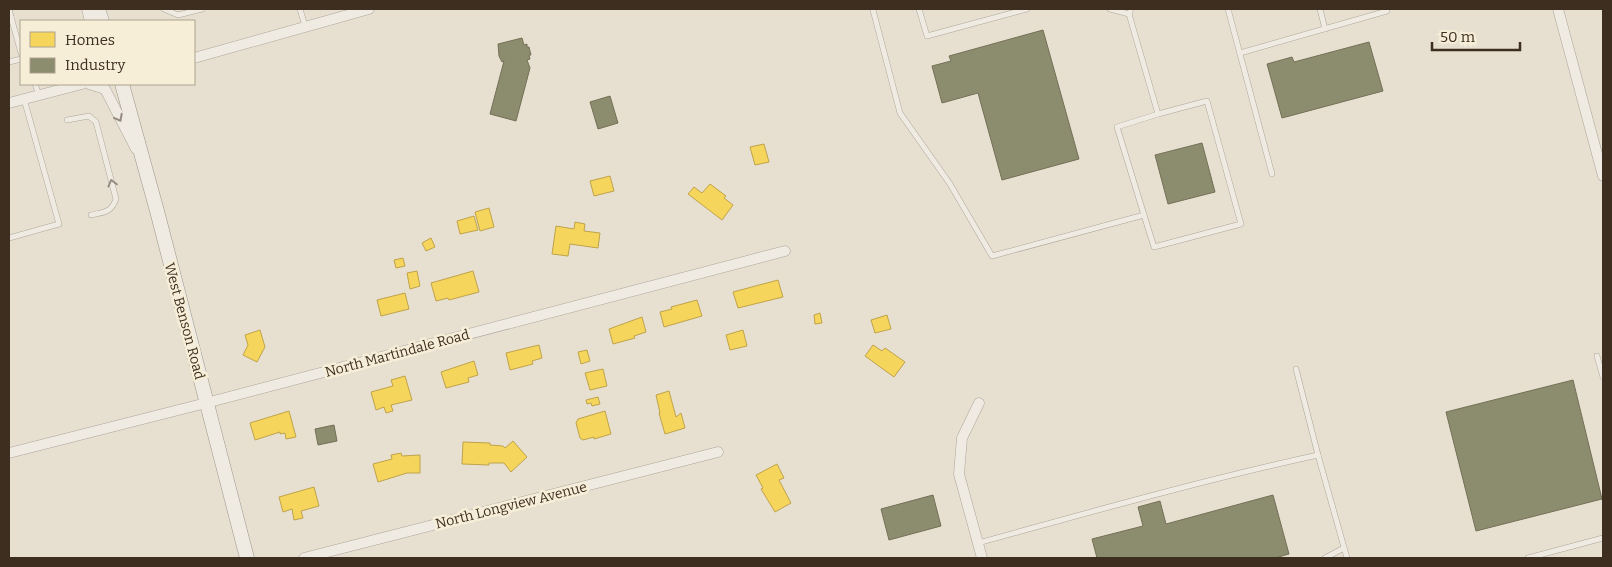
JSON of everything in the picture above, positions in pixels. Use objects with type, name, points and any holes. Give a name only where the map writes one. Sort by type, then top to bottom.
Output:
[{"type":"main road","name":"West Benson Road","points":[[122,85],[247,558]]},
{"type":"street","points":[[195,58],[369,9]]},
{"type":"street","points":[[1558,9],[1603,176]]},
{"type":"street","points":[[9,103],[78,85]]},
{"type":"street","points":[[92,85],[105,89],[143,162]]},
{"type":"street","name":"North Martindale Road","points":[[9,452],[206,403],[785,252]]},
{"type":"street","points":[[979,402],[962,438],[959,474],[982,558]]},
{"type":"street","name":"North Longview Avenue","points":[[304,558],[718,452]]},
{"type":"lane","points":[[164,9],[178,15],[202,9]]},
{"type":"lane","points":[[300,9],[305,26]]},
{"type":"lane","points":[[874,9],[900,113],[950,184],[992,256],[1144,215]]},
{"type":"lane","points":[[919,9],[926,36],[1004,12],[1027,9]]},
{"type":"lane","points":[[1110,9],[1130,12],[1158,114]]},
{"type":"lane","points":[[1228,9],[1272,174]]},
{"type":"lane","points":[[1320,9],[1325,29]]},
{"type":"lane","points":[[1240,53],[1387,12],[1386,9]]},
{"type":"lane","points":[[9,13],[20,50]]},
{"type":"lane","points":[[35,85],[39,95]]},
{"type":"lane","points":[[9,238],[59,224],[24,99]]},
{"type":"lane","points":[[1207,101],[1241,224],[1154,247],[1117,126],[1158,114],[1207,101]]},
{"type":"lane","points":[[67,120],[89,116],[96,122],[116,199],[113,207],[106,212],[91,215]]},
{"type":"lane","points":[[1597,356],[1603,377]]},
{"type":"lane","points":[[1296,369],[1347,558]]},
{"type":"lane","points":[[978,543],[1240,472],[1318,455]]},
{"type":"lane","points":[[1528,558],[1603,538]]},
{"type":"lane","points":[[1325,558],[1344,548]]},
{"type":"building: Homes","points":[[764,144],[769,162],[755,165],[750,147]]},
{"type":"building: Homes","points":[[610,176],[614,191],[594,196],[590,181]]},
{"type":"building: Homes","points":[[710,184],[726,196],[724,198],[733,205],[722,220],[688,194],[694,187],[702,193]]},
{"type":"building: Homes","points":[[489,208],[494,227],[480,231],[475,212]]},
{"type":"building: Homes","points":[[474,216],[478,230],[460,234],[457,221]]},
{"type":"building: Homes","points":[[575,222],[585,224],[584,231],[600,233],[598,248],[570,244],[568,256],[552,254],[556,226],[574,229]]},
{"type":"building: Homes","points":[[431,238],[435,247],[426,251],[422,243]]},
{"type":"building: Homes","points":[[403,258],[405,266],[396,268],[394,260]]},
{"type":"building: Homes","points":[[417,271],[420,286],[410,289],[407,273]]},
{"type":"building: Homes","points":[[473,271],[479,292],[449,300],[448,298],[436,301],[431,283]]},
{"type":"building: Homes","points":[[778,280],[783,297],[738,308],[733,292]]},
{"type":"building: Homes","points":[[405,293],[409,309],[381,316],[377,300]]},
{"type":"building: Homes","points":[[697,300],[702,316],[664,327],[660,312]]},
{"type":"building: Homes","points":[[820,313],[822,323],[815,324],[814,315]]},
{"type":"building: Homes","points":[[887,315],[891,329],[875,333],[871,320]]},
{"type":"building: Homes","points":[[642,317],[646,332],[634,336],[635,338],[613,344],[609,329]]},
{"type":"building: Homes","points":[[260,330],[265,347],[257,362],[243,355],[248,345],[245,335]]},
{"type":"building: Homes","points":[[743,330],[747,346],[730,350],[726,335]]},
{"type":"building: Homes","points":[[539,345],[542,358],[532,361],[533,364],[510,370],[506,353]]},
{"type":"building: Homes","points":[[873,345],[882,351],[885,348],[905,362],[894,377],[865,356]]},
{"type":"building: Homes","points":[[587,350],[590,361],[581,364],[578,352]]},
{"type":"building: Homes","points":[[474,361],[478,375],[468,378],[469,382],[446,388],[441,372]]},
{"type":"building: Homes","points":[[603,369],[607,386],[590,390],[585,373]]},
{"type":"building: Homes","points":[[405,376],[412,400],[391,405],[393,411],[386,413],[384,407],[376,410],[371,392],[393,386],[391,380]]},
{"type":"building: Homes","points":[[669,391],[676,417],[681,413],[685,428],[665,434],[656,395]]},
{"type":"building: Homes","points":[[598,397],[600,404],[592,406],[591,403],[587,404],[586,400]]},
{"type":"building: Homes","points":[[289,411],[296,437],[286,439],[285,433],[280,434],[280,432],[255,440],[250,423]]},
{"type":"building: Homes","points":[[605,411],[611,434],[594,439],[594,437],[583,440],[580,438],[576,423],[578,419]]},
{"type":"building: Homes","points":[[513,441],[527,457],[511,472],[504,463],[489,463],[489,465],[462,464],[463,442],[490,443],[490,445],[503,446],[505,448]]},
{"type":"building: Homes","points":[[401,453],[402,456],[420,455],[420,473],[407,473],[378,482],[373,464],[392,459],[391,455]]},
{"type":"building: Homes","points":[[777,464],[784,478],[779,480],[791,503],[775,512],[761,489],[763,488],[756,475]]},
{"type":"building: Homes","points":[[314,487],[319,506],[301,511],[303,518],[294,520],[292,509],[283,512],[279,497]]},
{"type":"building: Industry","points":[[1043,30],[1079,159],[1002,180],[978,93],[942,103],[932,66],[951,61],[949,56]]},
{"type":"building: Industry","points":[[522,38],[524,45],[527,44],[527,47],[529,47],[531,55],[529,55],[530,59],[527,60],[530,68],[516,121],[490,114],[504,61],[502,62],[499,56],[498,44]]},
{"type":"building: Industry","points":[[1369,42],[1383,91],[1282,118],[1267,64],[1292,57],[1294,62]]},
{"type":"building: Industry","points":[[610,96],[618,123],[598,129],[590,102]]},
{"type":"building: Industry","points":[[1202,143],[1215,192],[1168,204],[1155,155]]},
{"type":"building: Industry","points":[[1573,380],[1602,499],[1476,531],[1446,412]]},
{"type":"building: Industry","points":[[334,425],[337,441],[318,445],[315,429]]},
{"type":"building: Industry","points":[[933,495],[941,526],[889,540],[881,509]]},
{"type":"building: Industry","points":[[1273,495],[1289,554],[1275,558],[1097,558],[1092,539],[1143,526],[1138,507],[1160,501],[1166,524]]}]
